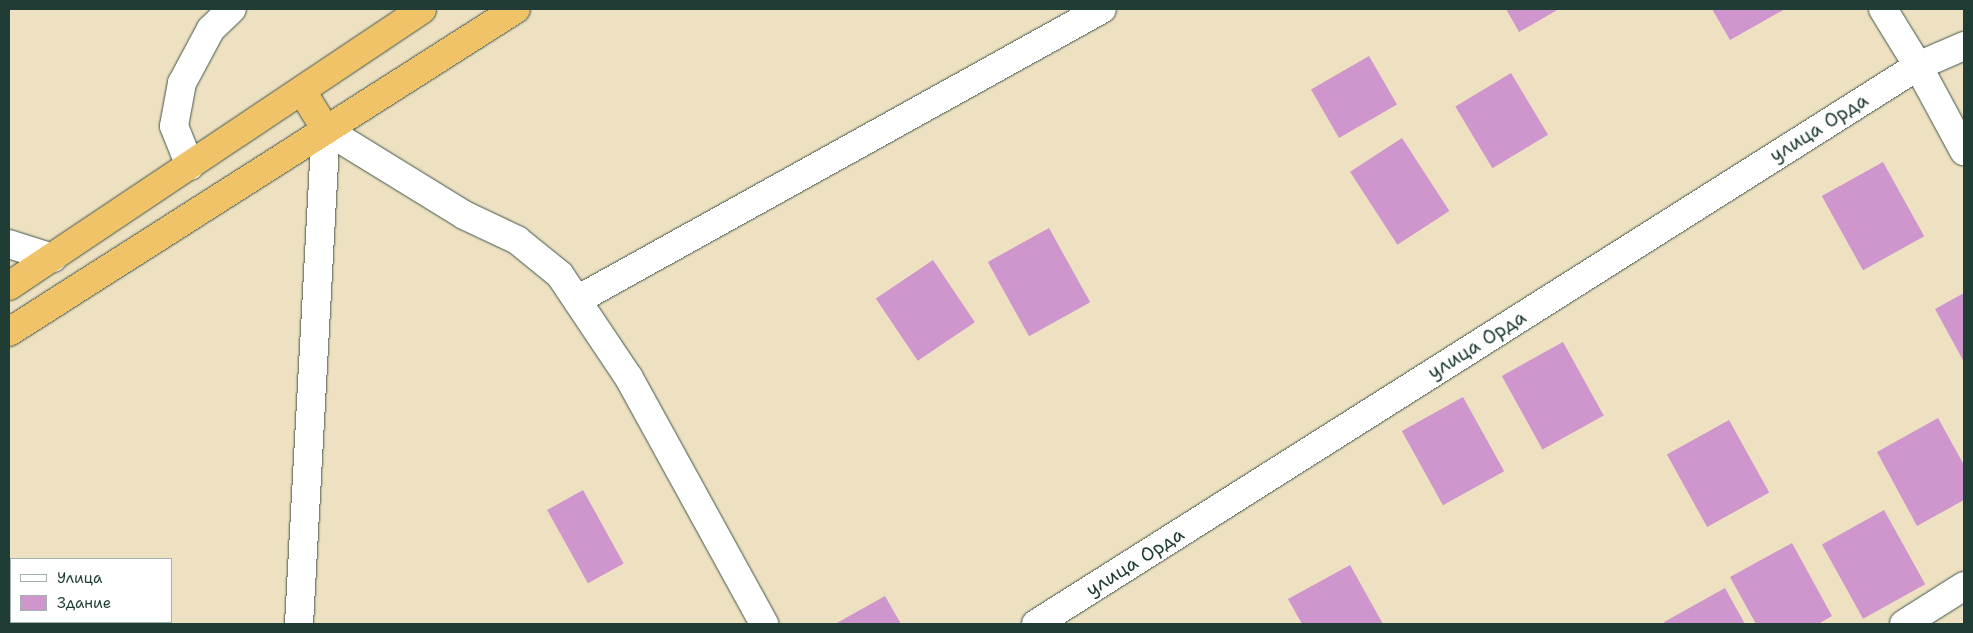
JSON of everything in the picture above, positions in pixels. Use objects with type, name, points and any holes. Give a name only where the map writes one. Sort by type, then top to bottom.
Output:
[{"type":"highway","points":[[9,286],[422,9]]},
{"type":"highway","points":[[9,332],[516,9]]},
{"type":"highway","points":[[302,91],[326,130]]},
{"type":"street","points":[[190,166],[174,126],[182,83],[211,28],[232,9]]},
{"type":"street","points":[[577,300],[1102,9]]},
{"type":"street","points":[[1882,9],[1918,66],[1964,151]]},
{"type":"street","name":"улица Орда","points":[[1036,624],[1918,66],[1964,46]]},
{"type":"street","points":[[299,624],[326,130],[464,215],[517,240],[560,275],[629,378],[764,624]]},
{"type":"street","points":[[9,244],[53,258]]},
{"type":"street","points":[[1904,624],[1964,586]]},
{"type":"building","points":[[1506,9],[1559,9],[1519,32]]},
{"type":"building","points":[[1712,9],[1785,9],[1730,40]]},
{"type":"building","points":[[1369,56],[1397,104],[1339,138],[1311,90]]},
{"type":"building","points":[[1511,73],[1548,135],[1492,168],[1455,106]]},
{"type":"building","points":[[1402,138],[1449,211],[1397,245],[1350,172]]},
{"type":"building","points":[[1883,162],[1924,236],[1863,270],[1822,196]]},
{"type":"building","points":[[1049,228],[1090,302],[1029,336],[988,262]]},
{"type":"building","points":[[933,260],[975,322],[918,361],[876,299]]},
{"type":"building","points":[[1964,293],[1964,362],[1935,309]]},
{"type":"building","points":[[1563,342],[1604,415],[1543,449],[1502,376]]},
{"type":"building","points":[[1463,397],[1504,471],[1443,505],[1402,431]]},
{"type":"building","points":[[1938,418],[1964,465],[1964,500],[1917,526],[1877,452]]},
{"type":"building","points":[[1729,420],[1769,493],[1707,527],[1667,454]]},
{"type":"building","points":[[583,490],[624,563],[588,583],[547,510]]},
{"type":"building","points":[[1884,510],[1925,584],[1863,619],[1822,544]]},
{"type":"building","points":[[1792,543],[1832,616],[1818,624],[1756,624],[1730,577]]},
{"type":"building","points":[[1350,565],[1383,624],[1302,624],[1288,599]]},
{"type":"building","points":[[1725,588],[1745,624],[1665,624],[1664,622]]},
{"type":"building","points":[[885,596],[901,624],[835,624]]}]
